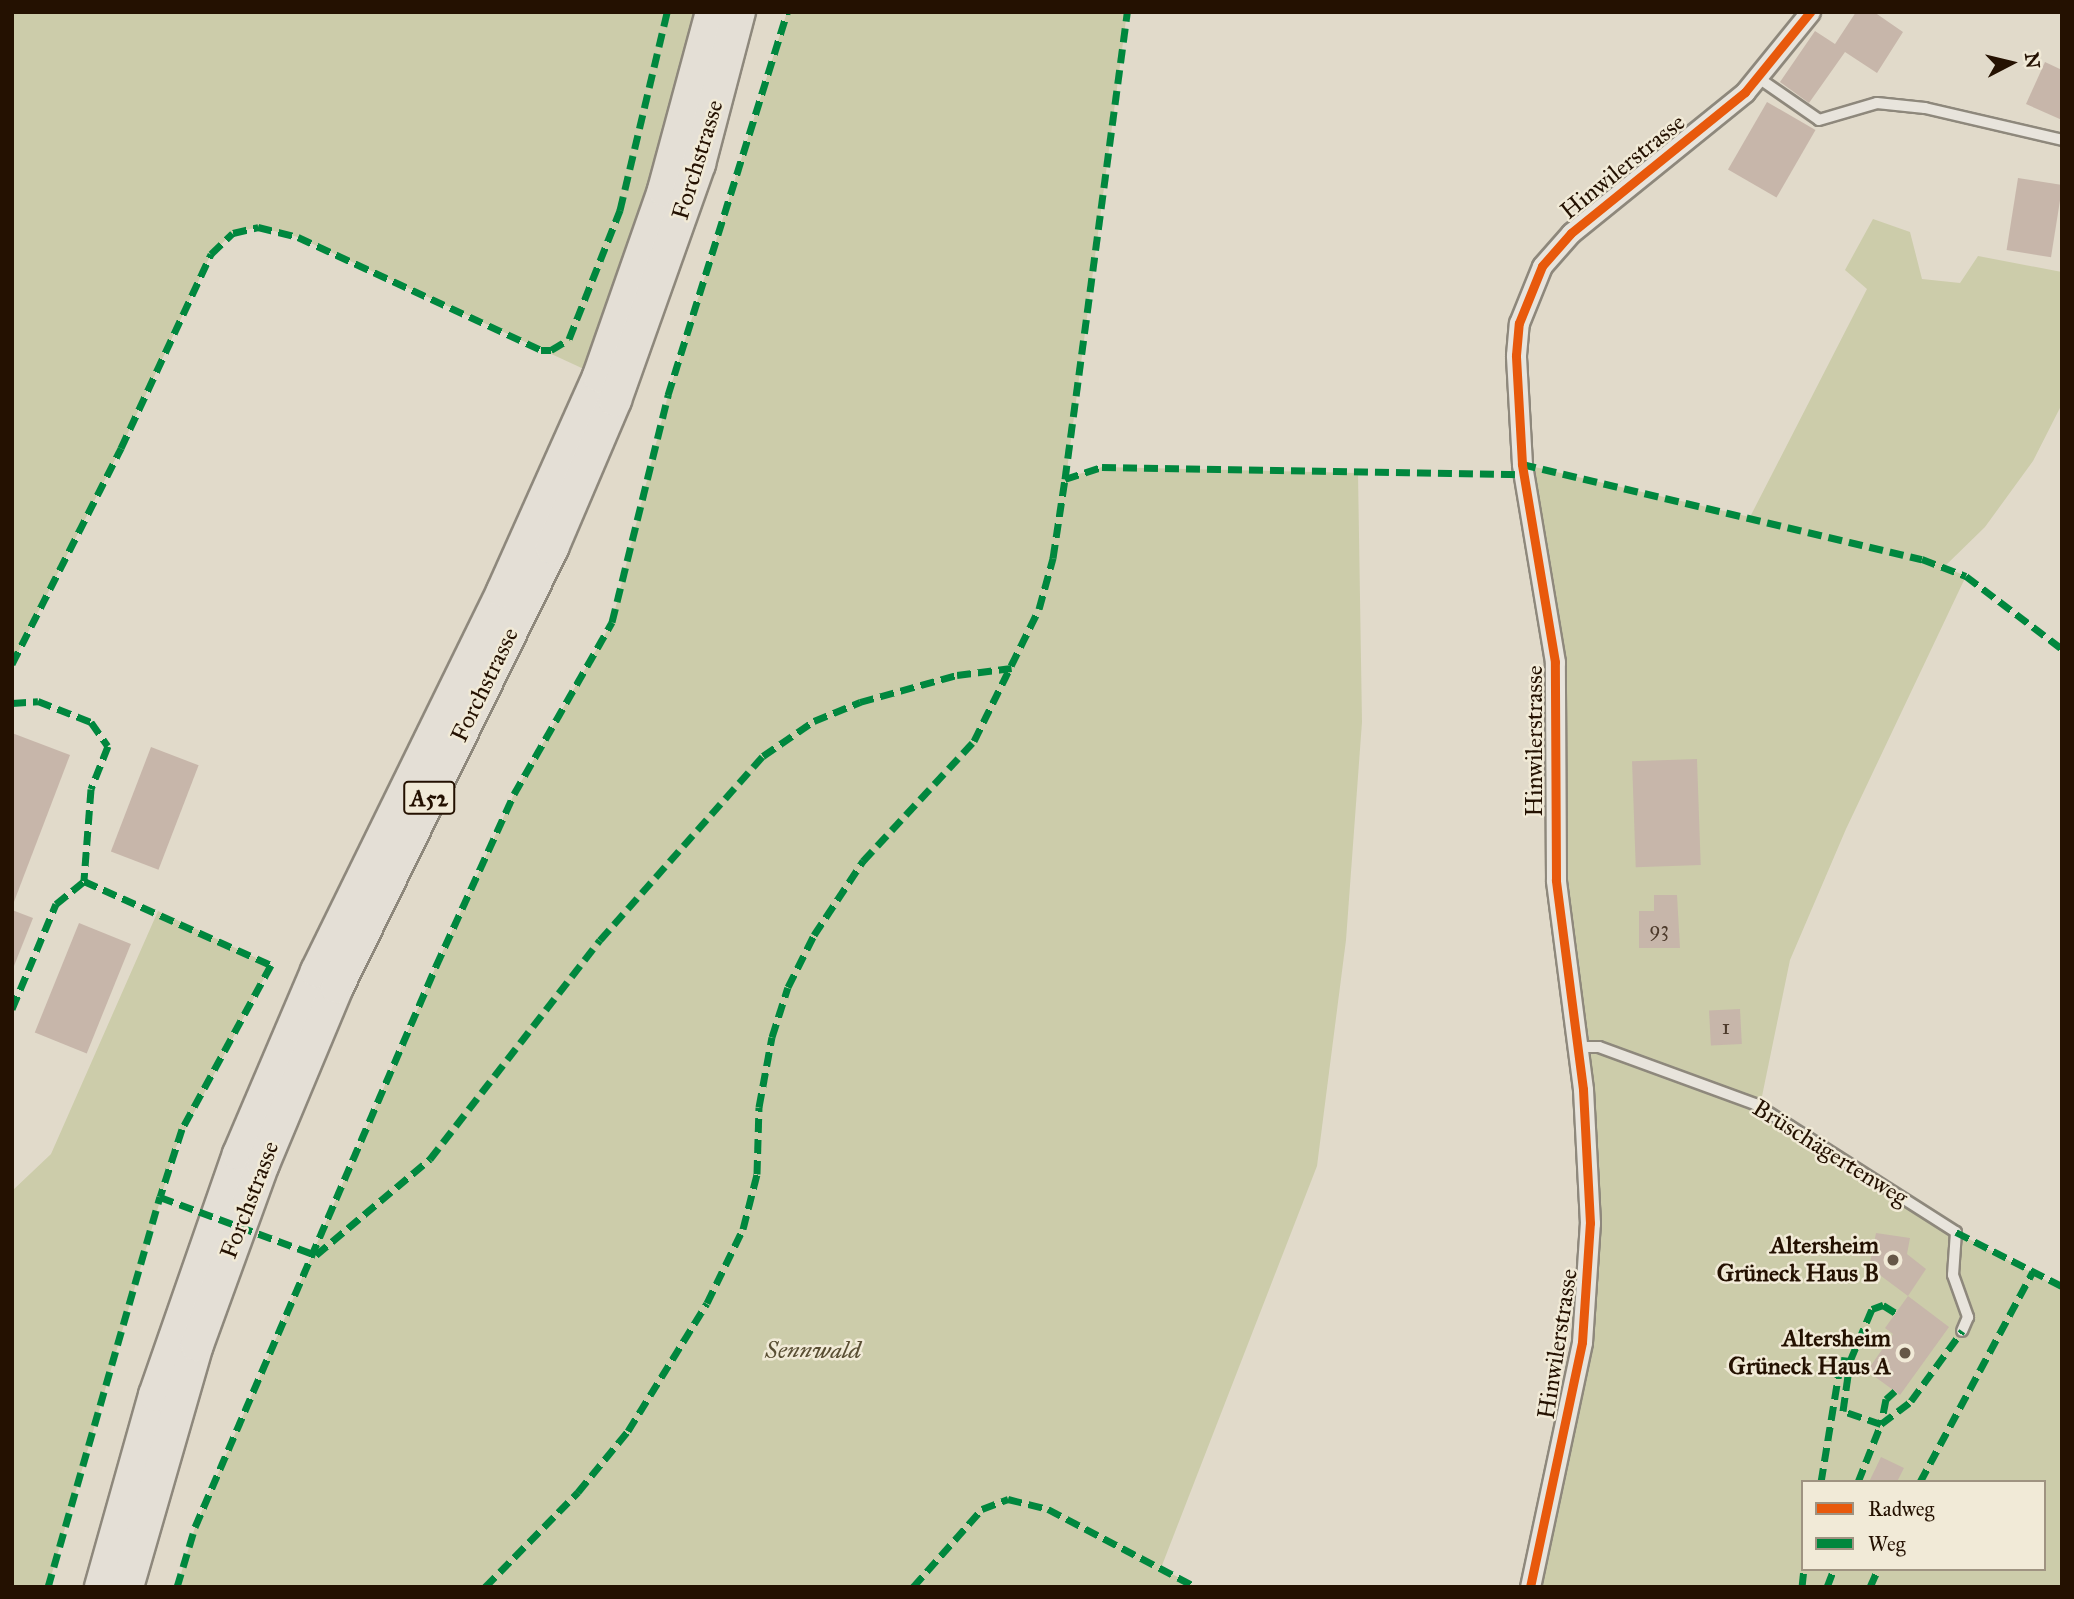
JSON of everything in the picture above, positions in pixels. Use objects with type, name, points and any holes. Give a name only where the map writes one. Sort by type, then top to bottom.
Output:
[{"type":"highway","name":"Forchstrasse","points":[[101,1587],[165,1362],[239,1154],[342,916],[503,591],[585,409],[664,190],[712,12]]},
{"type":"highway","name":"Forchstrasse","points":[[127,1587],[197,1345],[262,1164],[337,987],[533,587],[595,450],[671,250],[739,12]]},
{"type":"street","name":"Hinwilerstrasse","points":[[1530,1587],[1587,1307],[1590,1223],[1579,1047],[1556,880],[1556,680],[1522,464],[1516,355],[1519,323],[1528,292],[1542,266],[1571,233],[1757,77],[1811,12]]},
{"type":"lane","points":[[1757,77],[1819,120],[1877,103],[1925,108],[2062,141]]},
{"type":"lane","name":"Brüschägertenweg","points":[[1579,1047],[1598,1047],[1755,1104],[1956,1232],[1953,1275],[1968,1317],[1962,1331]]},
{"type":"green space","points":[[12,12],[712,12],[599,376],[298,237],[258,227],[233,233],[211,254],[121,448],[12,664]]},
{"type":"green space","name":"Sennwald","points":[[787,12],[1127,12],[1066,478],[1102,467],[1358,473],[1362,722],[1346,940],[1317,1166],[1161,1568],[1196,1587],[177,1587],[195,1527],[436,966],[514,794],[612,622],[668,395]]},
{"type":"green space","points":[[1873,219],[1910,232],[1922,279],[1960,283],[1978,256],[2062,272],[2062,404],[2033,461],[1985,527],[1944,567],[1966,576],[1846,829],[1790,960],[1760,1106],[1956,1232],[2062,1289],[2062,1587],[1530,1587],[1590,1266],[1562,942],[1558,721],[1522,464],[1750,517],[1867,289],[1845,270]]},
{"type":"green space","points":[[158,911],[271,965],[175,1149],[48,1587],[12,1587],[12,1191],[51,1154]]},
{"type":"building","points":[[1856,12],[1874,12],[1903,32],[1877,73],[1845,52],[1809,103],[1780,82],[1815,31],[1835,44]]},
{"type":"building","points":[[2045,62],[2062,70],[2062,120],[2026,104]]},
{"type":"building","points":[[1767,102],[1815,130],[1776,198],[1728,170]]},
{"type":"building","points":[[2018,178],[2062,185],[2051,257],[2007,250]]},
{"type":"building","points":[[12,733],[70,755],[12,907]]},
{"type":"building","points":[[151,747],[199,765],[158,870],[111,852]]},
{"type":"building","points":[[1697,759],[1701,865],[1636,867],[1632,761]]},
{"type":"building","points":[[1654,895],[1677,895],[1680,948],[1639,948],[1639,911],[1654,911]]},
{"type":"building","points":[[12,910],[33,918],[12,971]]},
{"type":"building","points":[[79,923],[131,944],[87,1053],[35,1032]]},
{"type":"building","points":[[1740,1009],[1742,1044],[1711,1046],[1709,1011]]},
{"type":"building","name":"Altersheim Grüneck Haus B","points":[[1876,1233],[1910,1238],[1907,1254],[1926,1269],[1908,1296],[1869,1267]]},
{"type":"building","name":"Altersheim Grüneck Haus A","points":[[1908,1296],[1949,1327],[1900,1395],[1867,1371],[1893,1334],[1885,1328]]},
{"type":"building","points":[[1881,1457],[1904,1468],[1898,1480],[1870,1480]]},
{"type":"marked path","points":[[12,664],[121,448],[211,254],[233,233],[258,227],[298,237],[541,350],[551,350],[569,339],[620,210],[667,12]]},
{"type":"marked path","points":[[177,1587],[195,1527],[436,966],[514,794],[612,622],[668,395],[787,12]]},
{"type":"marked path","points":[[485,1587],[578,1492],[628,1431],[707,1303],[743,1229],[757,1174],[759,1107],[772,1037],[788,987],[814,935],[863,861],[974,741],[1039,609],[1053,558],[1065,479],[1127,12]]},
{"type":"marked path","points":[[1522,464],[1922,559],[1966,576],[2062,649]]},
{"type":"marked path","points":[[1065,479],[1102,467],[1523,474]]},
{"type":"marked path","points":[[48,1587],[160,1197],[316,1255],[430,1159],[600,940],[763,756],[814,721],[860,702],[957,675],[1012,668]]},
{"type":"marked path","points":[[12,703],[38,701],[91,722],[108,746],[91,789],[84,881],[271,965],[182,1129],[160,1197]]},
{"type":"marked path","points":[[12,1009],[56,904],[84,881]]},
{"type":"marked path","points":[[1956,1232],[2062,1286]]},
{"type":"marked path","points":[[1921,1480],[2033,1271]]},
{"type":"marked path","points":[[1895,1391],[1886,1399],[1881,1424],[1843,1411],[1850,1361],[1872,1309],[1883,1305],[1896,1313]]},
{"type":"marked path","points":[[1859,1480],[1881,1424],[1911,1401],[1962,1331]]},
{"type":"marked path","points":[[1821,1480],[1841,1360],[1850,1361]]},
{"type":"marked path","points":[[913,1587],[982,1509],[1008,1499],[1048,1509],[1196,1587]]},
{"type":"marked path","points":[[1802,1587],[1804,1571]]},
{"type":"marked path","points":[[1827,1587],[1833,1571]]},
{"type":"marked path","points":[[1870,1587],[1877,1571]]},
{"type":"cycle path","points":[[1530,1587],[1582,1342],[1590,1223],[1583,1089],[1556,880],[1555,662],[1522,464],[1516,355],[1519,323],[1542,266],[1571,233],[1745,92],[1810,12]]},
{"type":"place","name":"Altersheim Grüneck Haus B","points":[[1893,1260]]},
{"type":"place","name":"Altersheim Grüneck Haus A","points":[[1905,1353]]}]
